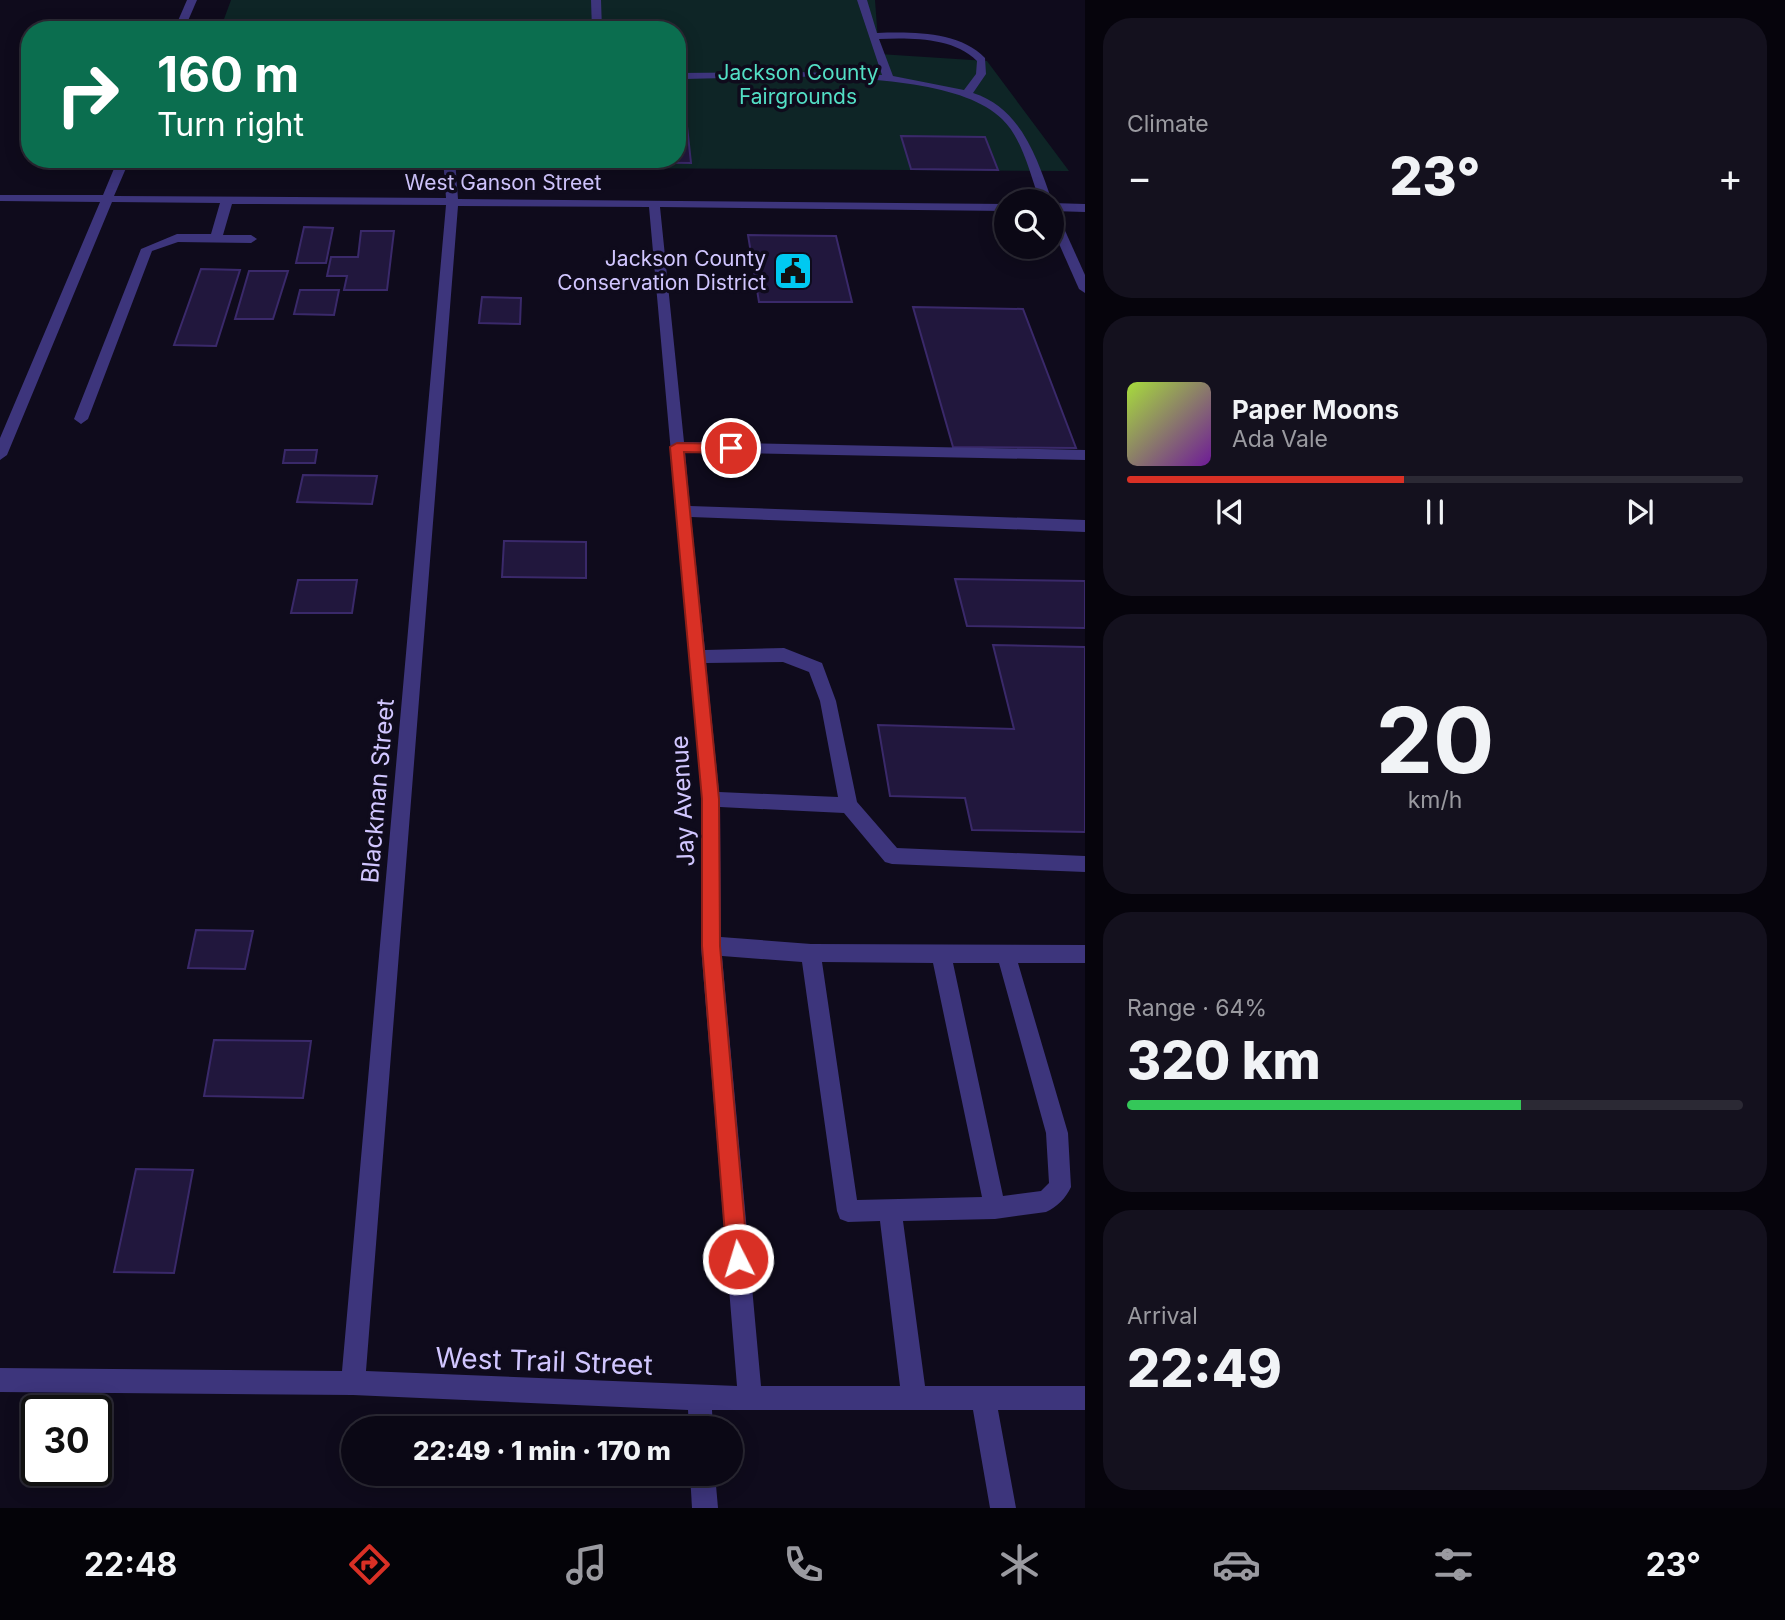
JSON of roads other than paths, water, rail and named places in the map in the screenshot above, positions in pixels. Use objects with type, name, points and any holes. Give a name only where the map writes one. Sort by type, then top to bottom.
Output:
[{"type":"street","points":[[183,21],[192,0]]},
{"type":"street","points":[[596,0],[597,21]]},
{"type":"street","points":[[862,0],[888,78]]},
{"type":"street","points":[[873,36],[923,36],[965,47],[979,57],[985,68],[982,79],[967,93]]},
{"type":"street","points":[[686,76],[888,78],[938,85],[967,93],[1003,113],[1016,130],[1041,189]]},
{"type":"street","points":[[0,455],[120,168]]},
{"type":"street","name":"Blackman Street","points":[[354,1383],[452,203],[450,168]]},
{"type":"street","name":"West Ganson Street","points":[[0,198],[994,207]]},
{"type":"street","points":[[216,238],[227,200]]},
{"type":"street","name":"Jay Avenue","points":[[654,203],[711,799],[711,946],[750,1398]]},
{"type":"street","points":[[1064,207],[1085,208]]},
{"type":"street","points":[[81,419],[147,249],[177,238],[251,239]]},
{"type":"street","points":[[1064,242],[1085,289]]},
{"type":"street","points":[[677,447],[1085,455]]},
{"type":"street","points":[[684,511],[1085,526]]},
{"type":"street","points":[[698,657],[784,655],[816,668],[828,701],[849,805],[892,856],[1085,863]]},
{"type":"street","points":[[711,799],[849,805]]},
{"type":"street","points":[[711,946],[811,953],[1085,954]]},
{"type":"street","points":[[811,953],[848,1211],[995,1208],[1046,1201],[1060,1186],[1057,1133],[1006,954]]},
{"type":"street","points":[[941,954],[995,1208]]},
{"type":"street","points":[[890,1210],[914,1397]]},
{"type":"street","name":"West Trail Street","points":[[0,1380],[354,1383],[699,1398],[1085,1398]]},
{"type":"street","points":[[983,1396],[1003,1508]]},
{"type":"street","points":[[699,1398],[700,1416]]},
{"type":"street","points":[[704,1486],[705,1508]]},
{"type":"place","name":"Jackson County Conservation District","points":[[793,271]]},
{"type":"park label","name":"Jackson County Fairgrounds","points":[[798,85]]}]
